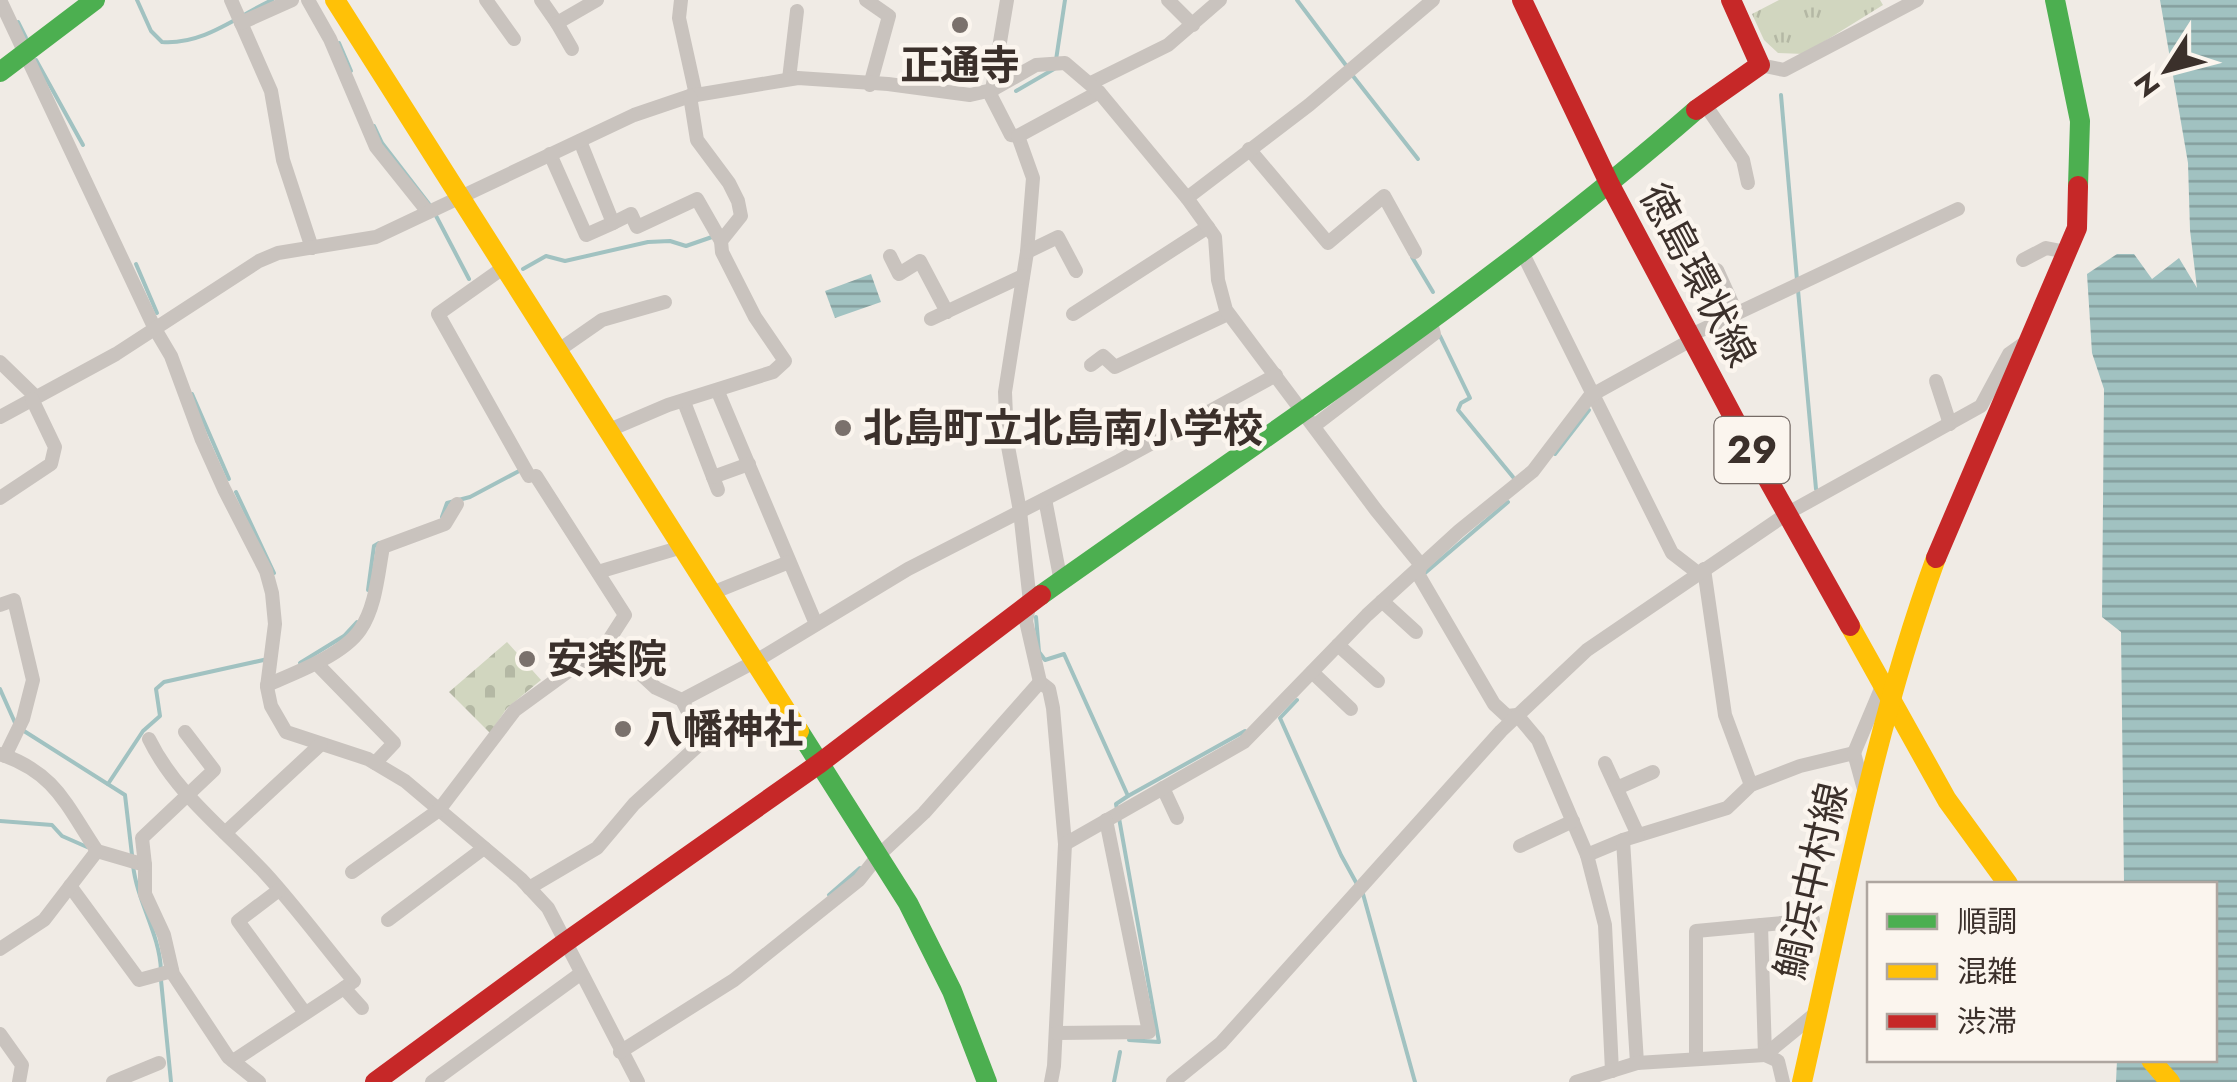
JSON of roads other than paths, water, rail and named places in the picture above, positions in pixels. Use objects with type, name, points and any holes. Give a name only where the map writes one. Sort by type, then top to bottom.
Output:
[{"type":"street","points":[[0,0],[171,356],[202,440],[266,570],[274,624],[267,685],[271,706],[286,732],[375,763],[406,781],[529,888],[548,908],[563,944],[638,1082]]},
{"type":"street","points":[[0,72],[95,0]]},
{"type":"street","points":[[231,0],[271,92],[283,160],[312,248]]},
{"type":"street","points":[[240,20],[292,0]]},
{"type":"street","points":[[308,0],[330,39],[376,148],[432,210]]},
{"type":"street","points":[[334,0],[908,903],[952,991],[987,1082]]},
{"type":"street","points":[[486,0],[514,39]]},
{"type":"street","points":[[541,0],[572,49]]},
{"type":"street","points":[[557,22],[580,4],[597,0]]},
{"type":"street","points":[[681,0],[680,18],[697,140],[738,200],[741,216],[720,241]]},
{"type":"street","points":[[866,0],[889,16],[870,84]]},
{"type":"street","points":[[1007,0],[992,90],[997,112],[1011,135],[1018,136],[1168,45],[1220,0]]},
{"type":"street","points":[[1168,0],[1193,24]]},
{"type":"street","points":[[1188,198],[1308,105],[1433,0]]},
{"type":"street","name":"徳島環状線","points":[[1522,0],[1610,186],[1788,513],[1947,800],[2007,882]]},
{"type":"street","points":[[1731,0],[1760,65]]},
{"type":"street","points":[[375,1082],[820,763],[1030,602],[1308,418],[1430,319],[1610,186],[1704,103],[1760,65],[1784,70],[1917,0]]},
{"type":"street","name":"鯛浜中村線","points":[[1802,1082],[1887,691],[1942,540],[2077,228],[2080,121],[2055,0]]},
{"type":"street","points":[[789,79],[797,11]]},
{"type":"street","points":[[0,417],[116,354],[259,260],[278,253],[376,237],[634,115],[693,96],[789,79],[953,94],[992,90],[1046,62],[1065,64],[1095,88],[1188,198],[1215,237],[1218,280],[1228,314],[1422,565]]},
{"type":"street","points":[[1704,103],[1743,160],[1748,183]]},
{"type":"street","points":[[1018,136],[1033,178],[1027,252],[1005,392],[1007,441],[1030,602],[1026,621],[1040,682],[1049,689],[1053,708],[1065,844],[1050,1082]]},
{"type":"street","points":[[580,141],[613,223]]},
{"type":"street","points":[[1249,148],[1328,244],[1384,196],[1414,252]]},
{"type":"street","points":[[550,154],[588,242],[631,214],[637,228],[697,198],[755,317],[786,362],[773,372],[668,405],[607,431]]},
{"type":"street","points":[[1065,844],[1244,742],[1382,601],[1533,471],[1592,395],[1736,312],[1958,209]]},
{"type":"street","points":[[1073,314],[1208,227]]},
{"type":"street","points":[[1027,252],[1058,237],[1076,270]]},
{"type":"street","points":[[2024,260],[2046,248],[2066,252]]},
{"type":"street","points":[[1522,252],[1672,553],[1701,571],[1725,715],[1752,784]]},
{"type":"street","points":[[890,256],[899,274],[920,261],[947,312]]},
{"type":"street","points":[[352,872],[439,810],[515,710],[607,642],[625,615],[529,471],[438,314],[503,268]]},
{"type":"street","points":[[1716,270],[1736,312]]},
{"type":"street","points":[[931,319],[1023,276]]},
{"type":"street","points":[[556,352],[602,320],[660,303],[660,322]]},
{"type":"street","points":[[1091,365],[1103,356],[1115,367],[1228,314]]},
{"type":"street","points":[[1174,1082],[1222,1043],[1518,715],[1586,650],[1788,513],[1981,406],[2008,354],[2026,342]]},
{"type":"street","points":[[0,362],[34,398],[55,447],[51,464],[0,498]]},
{"type":"street","points":[[682,700],[756,661],[908,568],[1276,375]]},
{"type":"street","points":[[1936,381],[1950,424]]},
{"type":"street","points":[[718,392],[816,624]]},
{"type":"street","points":[[684,402],[716,484],[749,464]]},
{"type":"street","points":[[1045,499],[1061,582]]},
{"type":"street","points":[[267,685],[317,664],[360,631],[373,600],[383,547],[445,524],[457,504]]},
{"type":"street","points":[[598,572],[682,547]]},
{"type":"street","points":[[712,593],[790,562]]},
{"type":"street","points":[[1422,565],[1418,574],[1494,704],[1507,716],[1518,715]]},
{"type":"street","points":[[0,605],[14,600],[33,680],[16,738],[2,755],[47,777],[97,852],[144,865]]},
{"type":"street","points":[[1382,601],[1416,632]]},
{"type":"street","points":[[529,888],[597,848],[634,804],[704,742],[682,700],[656,688],[607,642]]},
{"type":"street","points":[[1338,645],[1378,682]]},
{"type":"street","points":[[317,664],[394,743],[375,763]]},
{"type":"street","points":[[1312,672],[1351,709]]},
{"type":"street","points":[[620,1052],[769,954],[859,880],[1040,682]]},
{"type":"street","points":[[1866,798],[1854,753],[1887,691]]},
{"type":"street","points":[[1518,715],[1538,740],[1588,855],[1605,926],[1612,1070]]},
{"type":"street","points":[[185,732],[214,770],[142,838],[144,894],[164,934],[172,970],[194,1009],[233,1061],[259,1082]]},
{"type":"street","points":[[149,739],[161,764],[187,796],[279,890],[354,981],[233,1061]]},
{"type":"street","points":[[225,833],[322,744]]},
{"type":"street","points":[[1588,855],[1727,808],[1752,784],[1800,766],[1854,753]]},
{"type":"street","points":[[1605,764],[1638,835]]},
{"type":"street","points":[[1616,788],[1653,772]]},
{"type":"street","points":[[1163,788],[1177,818]]},
{"type":"street","points":[[1056,1033],[1149,1032],[1106,820]]},
{"type":"street","points":[[1520,846],[1573,821]]},
{"type":"street","points":[[1623,840],[1637,1062]]},
{"type":"street","points":[[388,920],[484,848]]},
{"type":"street","points":[[0,950],[44,920],[97,852]]},
{"type":"street","points":[[70,886],[139,980],[172,970]]},
{"type":"street","points":[[279,890],[238,921],[306,1013]]},
{"type":"street","points":[[1696,1059],[1696,931],[1813,920]]},
{"type":"street","points":[[1761,925],[1765,1055]]},
{"type":"street","points":[[432,1082],[580,974]]},
{"type":"street","points":[[344,988],[362,1008]]},
{"type":"street","points":[[1765,1055],[1816,1013]]},
{"type":"street","points":[[0,1034],[22,1064],[19,1082]]},
{"type":"street","points":[[1578,1082],[1637,1062],[1765,1055],[1778,1061],[1783,1082]]},
{"type":"street","points":[[2154,1062],[2170,1082]]},
{"type":"street","points":[[114,1082],[150,1071]]},
{"type":"water","points":[[2160,0],[2237,0],[2237,1082],[2116,1082],[2117,1062],[2217,1062],[2217,882],[2124,882],[2121,632],[2102,617],[2104,389],[2092,353],[2087,274],[2117,254],[2134,254],[2152,279],[2179,258],[2197,288],[2188,163]]},
{"type":"water","points":[[871,274],[881,302],[835,318],[825,291]]},
{"type":"waterway","points":[[137,0],[151,31],[162,42],[205,35],[272,0]]},
{"type":"waterway","points":[[1056,60],[1065,0]]},
{"type":"waterway","points":[[1297,0],[1348,68]]},
{"type":"waterway","points":[[18,22],[26,38]]},
{"type":"waterway","points":[[339,43],[351,71]]},
{"type":"waterway","points":[[36,60],[83,145]]},
{"type":"waterway","points":[[1016,91],[1054,69]]},
{"type":"waterway","points":[[1353,76],[1418,159]]},
{"type":"waterway","points":[[1781,95],[1797,280]]},
{"type":"waterway","points":[[374,126],[382,143],[429,204]]},
{"type":"waterway","points":[[434,212],[469,279]]},
{"type":"waterway","points":[[523,269],[546,256],[565,261],[648,242],[670,241],[686,246],[712,237]]},
{"type":"waterway","points":[[1412,257],[1433,292]]},
{"type":"waterway","points":[[136,264],[157,313]]},
{"type":"waterway","points":[[1798,290],[1816,489]]},
{"type":"waterway","points":[[1440,336],[1470,398],[1458,410],[1513,477]]},
{"type":"waterway","points":[[192,394],[229,479]]},
{"type":"waterway","points":[[1555,454],[1589,410]]},
{"type":"waterway","points":[[442,517],[447,503],[470,497],[521,470]]},
{"type":"waterway","points":[[236,492],[274,573]]},
{"type":"waterway","points":[[1425,573],[1508,502]]},
{"type":"waterway","points":[[368,590],[374,546],[379,543]]},
{"type":"waterway","points":[[1036,617],[1039,652],[1045,660],[1064,654],[1128,796],[1116,804],[1117,809]]},
{"type":"waterway","points":[[300,663],[344,636],[357,622]]},
{"type":"waterway","points":[[108,784],[143,731],[160,716],[156,689],[164,682],[268,659]]},
{"type":"waterway","points":[[0,689],[16,725]]},
{"type":"waterway","points":[[1297,700],[1280,718],[1358,886]]},
{"type":"waterway","points":[[24,731],[125,795],[132,855]]},
{"type":"waterway","points":[[1128,796],[1245,731]]},
{"type":"waterway","points":[[1119,818],[1159,1042],[1129,1040]]},
{"type":"waterway","points":[[0,821],[52,825],[62,836],[87,847]]},
{"type":"waterway","points":[[133,865],[157,944],[161,971]]},
{"type":"waterway","points":[[829,895],[860,868]]},
{"type":"waterway","points":[[1363,894],[1415,1082]]},
{"type":"waterway","points":[[161,980],[171,1082]]},
{"type":"waterway","points":[[1114,1082],[1120,1052]]},
{"type":"place","name":"正通寺","points":[[960,25]]},
{"type":"place","name":"北島町立北島南小学校","points":[[843,428]]},
{"type":"place","name":"安楽院","points":[[527,659]]},
{"type":"place","name":"八幡神社","points":[[623,729]]}]
